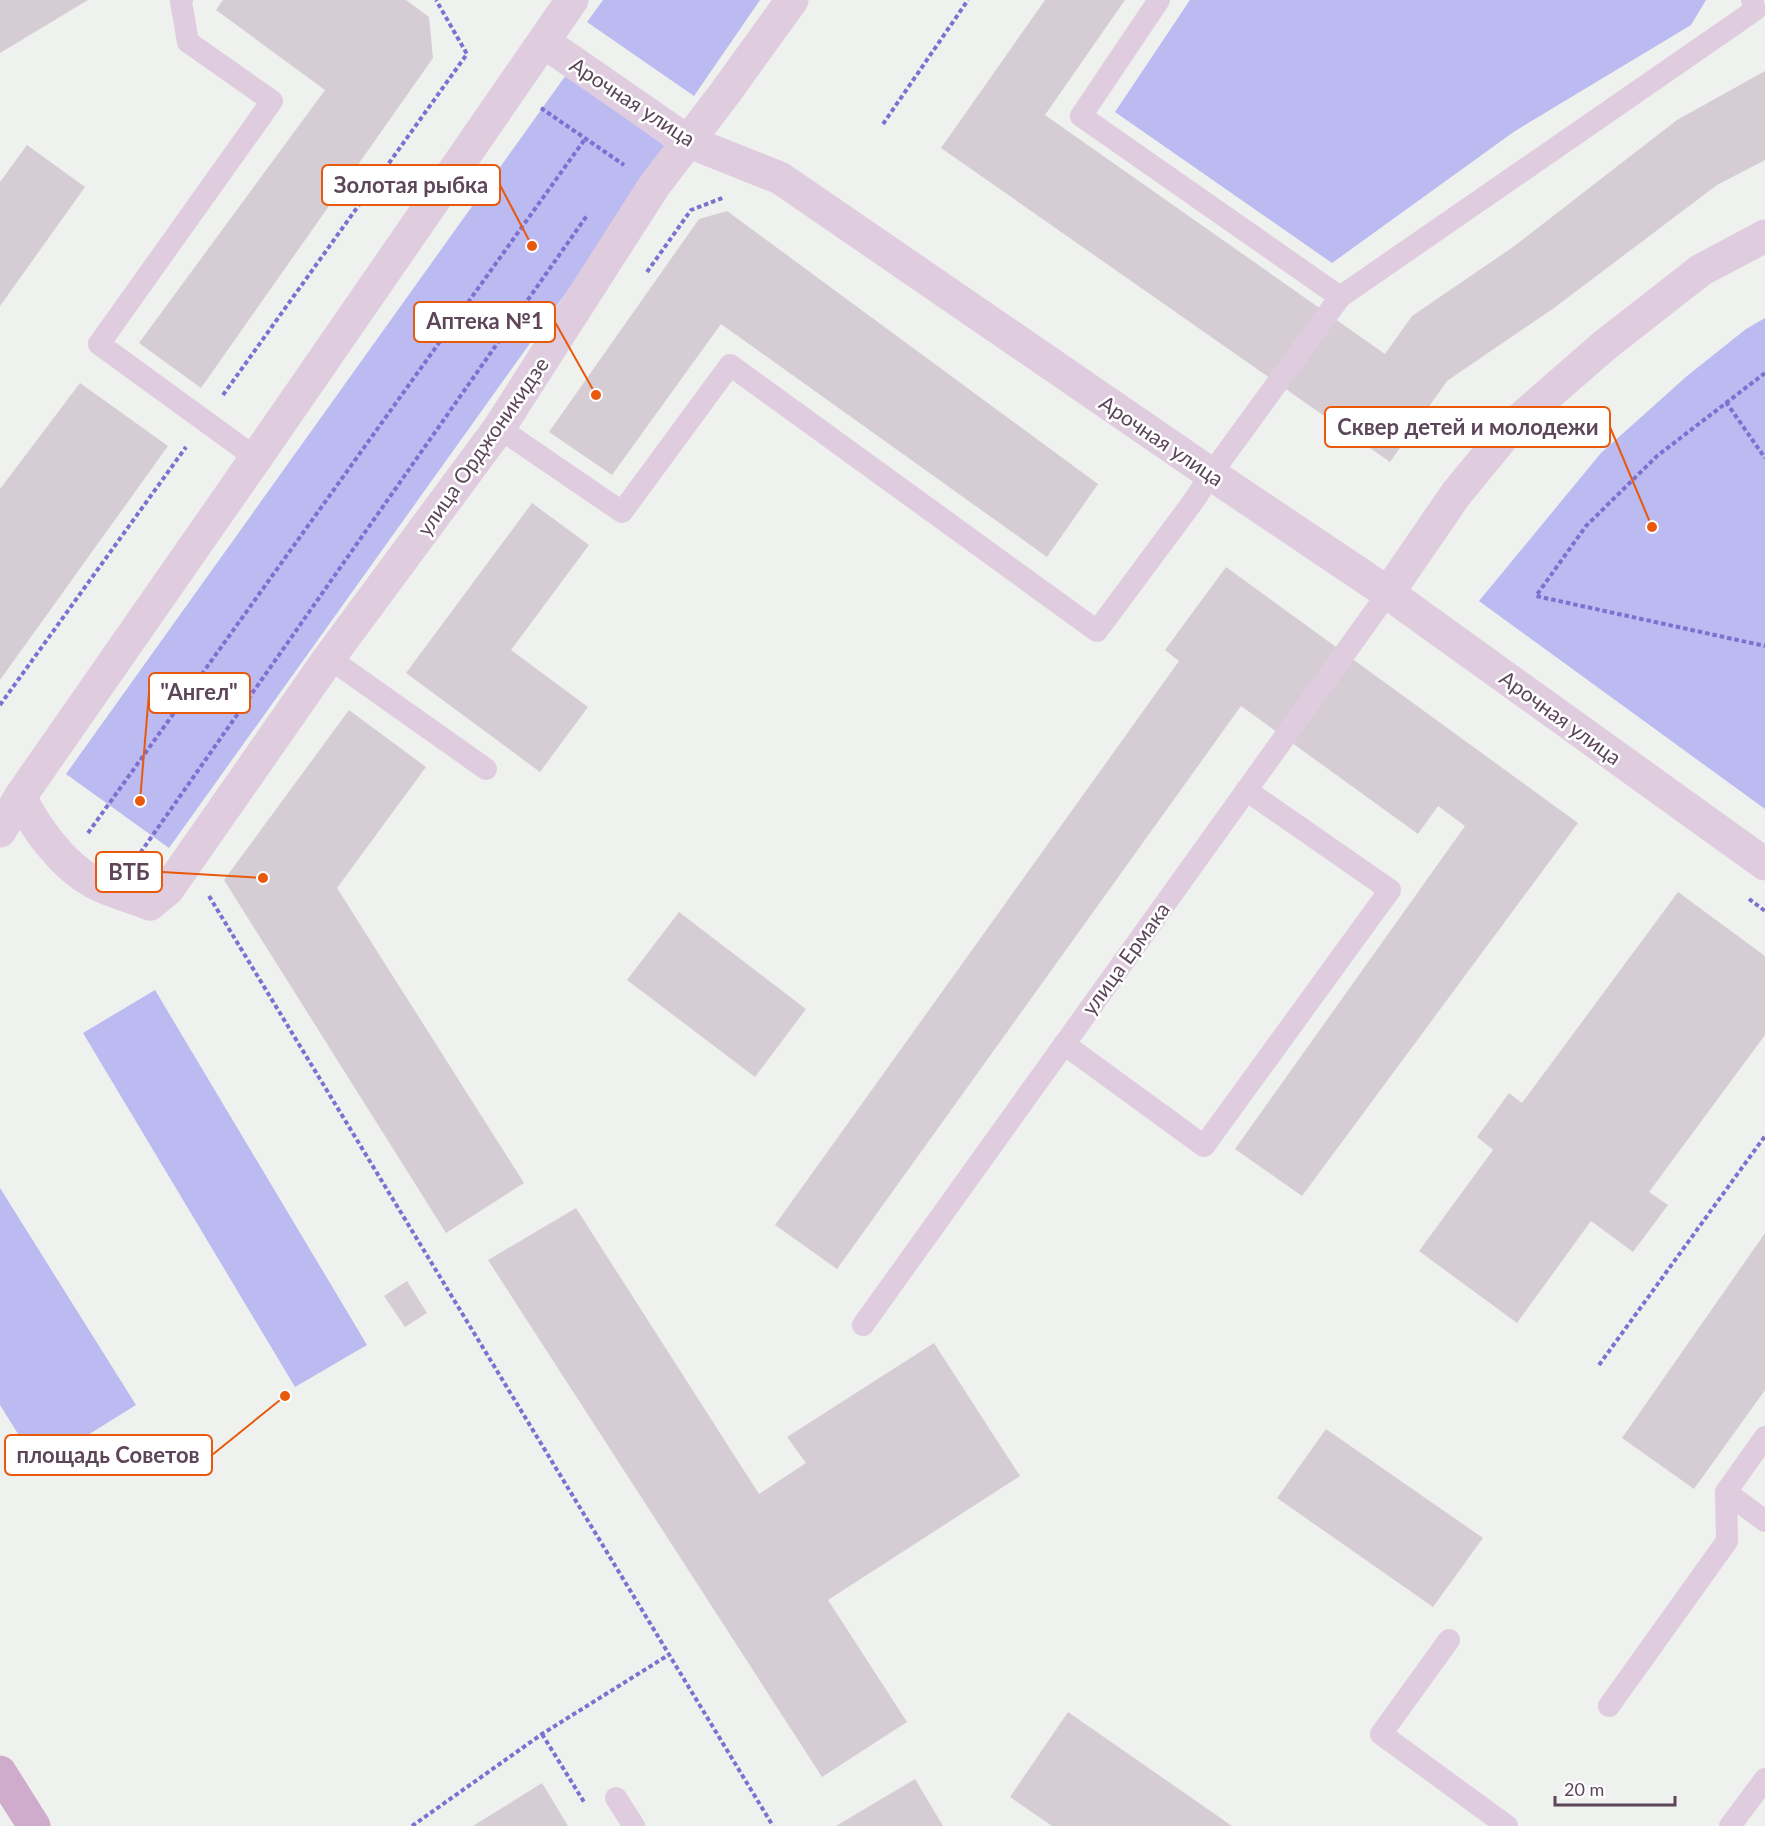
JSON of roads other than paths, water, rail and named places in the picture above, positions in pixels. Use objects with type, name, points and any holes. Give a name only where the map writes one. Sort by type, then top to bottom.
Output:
[{"type":"main road","points":[[0,1772],[34,1826]]},
{"type":"street","points":[[0,831],[20,797],[572,0]]},
{"type":"street","name":"улица Орджоникидзе","points":[[20,797],[30,816],[62,858],[92,881],[150,904],[168,889],[329,658],[499,428],[654,186],[792,0]]},
{"type":"street","name":"Арочная улица","points":[[544,42],[687,141],[780,178],[1388,593],[1765,864]]},
{"type":"street","points":[[1388,593],[1456,494],[1511,428],[1605,345],[1701,270],[1765,236]]},
{"type":"lane","points":[[182,0],[180,2],[188,42],[272,101],[99,344],[256,458]]},
{"type":"lane","points":[[1159,0],[1081,116],[1340,297]]},
{"type":"lane","points":[[499,428],[622,512],[730,364],[1097,631],[1340,297],[1758,5]]},
{"type":"lane","name":"улица Ермака","points":[[863,1325],[1388,593]]},
{"type":"lane","points":[[329,658],[486,769]]},
{"type":"lane","points":[[1064,1044],[1204,1146],[1390,890],[1246,790]]},
{"type":"lane","points":[[1609,1706],[1727,1541],[1726,1492],[1765,1437]]},
{"type":"lane","points":[[1726,1492],[1765,1521]]},
{"type":"lane","points":[[1449,1640],[1381,1734],[1508,1826]]},
{"type":"lane","points":[[1731,1826],[1765,1779]]},
{"type":"lane","points":[[616,1798],[634,1826]]},
{"type":"place","name":"Золотая рыбка","points":[[532,246]]},
{"type":"place","name":"Аптека №1","points":[[596,395]]},
{"type":"place","name":"Сквер детей и молодежи","points":[[1652,527]]},
{"type":"place","name":"\"Ангел\"","points":[[140,801]]},
{"type":"place","name":"ВТБ","points":[[263,878]]},
{"type":"place","name":"площадь Советов","points":[[285,1396]]}]
